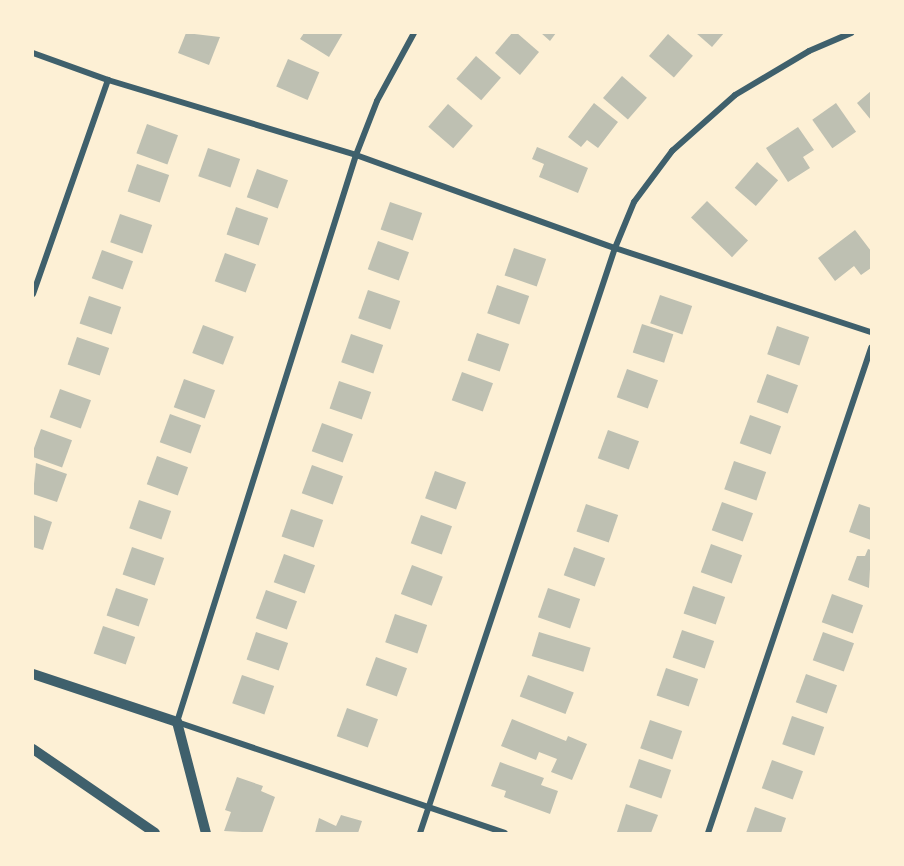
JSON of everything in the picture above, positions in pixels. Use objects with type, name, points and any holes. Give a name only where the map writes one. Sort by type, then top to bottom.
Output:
[{"type":"street","points":[[206,833],[177,722],[356,155],[377,101],[414,33]]},
{"type":"street","points":[[420,833],[615,248],[634,202],[672,151],[735,95],[809,51],[852,33]]},
{"type":"street","points":[[33,53],[108,80],[356,155],[615,248],[871,332]]},
{"type":"street","points":[[33,294],[108,80]]},
{"type":"street","points":[[708,833],[871,348]]},
{"type":"street","points":[[33,674],[505,833]]},
{"type":"street","points":[[33,749],[156,833]]},
{"type":"building","points":[[186,33],[220,37],[209,65],[178,53]]},
{"type":"building","points":[[304,33],[343,33],[329,57],[300,39]]},
{"type":"building","points":[[512,33],[517,33],[539,52],[520,75],[495,53]]},
{"type":"building","points":[[541,33],[556,33],[550,41]]},
{"type":"building","points":[[696,33],[724,33],[712,47]]},
{"type":"building","points":[[668,34],[693,56],[674,78],[649,56]]},
{"type":"building","points":[[476,56],[501,78],[481,100],[456,79]]},
{"type":"building","points":[[288,59],[319,72],[308,100],[276,87]]},
{"type":"building","points":[[622,76],[647,98],[628,120],[603,98]]},
{"type":"building","points":[[871,91],[871,120],[857,103]]},
{"type":"building","points":[[594,103],[618,122],[598,148],[587,140],[581,147],[568,137]]},
{"type":"building","points":[[836,103],[856,132],[832,148],[812,120]]},
{"type":"building","points":[[448,104],[473,126],[453,148],[428,127]]},
{"type":"building","points":[[147,124],[178,135],[167,164],[136,153]]},
{"type":"building","points":[[798,127],[814,150],[803,157],[810,168],[788,182],[766,148]]},
{"type":"building","points":[[537,147],[588,168],[578,193],[539,177],[544,164],[532,159]]},
{"type":"building","points":[[208,148],[240,159],[230,187],[198,176]]},
{"type":"building","points":[[757,162],[778,180],[756,206],[735,188]]},
{"type":"building","points":[[137,164],[169,175],[160,202],[128,191]]},
{"type":"building","points":[[257,169],[288,180],[278,208],[247,197]]},
{"type":"building","points":[[707,201],[748,241],[732,257],[691,218]]},
{"type":"building","points":[[390,202],[422,213],[413,240],[381,229]]},
{"type":"building","points":[[236,207],[268,218],[259,245],[227,234]]},
{"type":"building","points":[[120,214],[152,225],[142,253],[110,242]]},
{"type":"building","points":[[855,230],[871,251],[871,268],[861,275],[854,266],[835,281],[818,258]]},
{"type":"building","points":[[378,241],[409,252],[399,280],[368,269]]},
{"type":"building","points":[[514,248],[546,259],[537,286],[505,275]]},
{"type":"building","points":[[102,250],[133,261],[123,289],[92,278]]},
{"type":"building","points":[[225,253],[256,264],[246,292],[215,281]]},
{"type":"building","points":[[497,285],[529,296],[519,324],[487,313]]},
{"type":"building","points":[[368,290],[400,301],[390,329],[358,318]]},
{"type":"building","points":[[660,295],[692,306],[682,334],[650,323]]},
{"type":"building","points":[[89,296],[121,307],[112,334],[80,323]]},
{"type":"building","points":[[642,324],[673,334],[664,363],[633,353]]},
{"type":"building","points":[[203,325],[234,337],[223,365],[192,353]]},
{"type":"building","points":[[777,326],[809,337],[799,365],[767,354]]},
{"type":"building","points":[[477,333],[509,344],[500,371],[468,360]]},
{"type":"building","points":[[351,334],[383,345],[373,373],[341,362]]},
{"type":"building","points":[[77,337],[109,348],[100,375],[68,364]]},
{"type":"building","points":[[627,369],[658,380],[648,408],[617,397]]},
{"type":"building","points":[[462,372],[493,383],[483,411],[452,400]]},
{"type":"building","points":[[767,374],[798,385],[788,413],[757,402]]},
{"type":"building","points":[[184,379],[215,390],[205,418],[174,407]]},
{"type":"building","points":[[339,381],[371,392],[362,419],[330,408]]},
{"type":"building","points":[[60,389],[91,400],[81,428],[50,417]]},
{"type":"building","points":[[170,414],[201,425],[191,453],[160,442]]},
{"type":"building","points":[[750,415],[781,426],[771,454],[740,443]]},
{"type":"building","points":[[322,423],[353,434],[343,462],[312,451]]},
{"type":"building","points":[[41,429],[72,440],[62,468],[33,457]]},
{"type":"building","points":[[608,430],[639,441],[629,469],[598,458]]},
{"type":"building","points":[[157,456],[188,467],[178,495],[147,484]]},
{"type":"building","points":[[734,461],[766,472],[756,500],[724,489]]},
{"type":"building","points":[[36,463],[67,474],[57,502],[33,494]]},
{"type":"building","points":[[312,465],[343,476],[333,504],[302,493]]},
{"type":"building","points":[[435,471],[466,482],[456,510],[425,498]]},
{"type":"building","points":[[139,500],[171,511],[161,539],[129,528]]},
{"type":"building","points":[[722,502],[753,513],[743,541],[712,530]]},
{"type":"building","points":[[586,504],[618,515],[609,542],[577,531]]},
{"type":"building","points":[[859,504],[871,508],[871,540],[849,532]]},
{"type":"building","points":[[291,509],[323,520],[314,547],[282,536]]},
{"type":"building","points":[[33,515],[52,522],[43,550],[33,547]]},
{"type":"building","points":[[421,515],[452,526],[442,554],[411,543]]},
{"type":"building","points":[[711,544],[742,555],[732,583],[701,572]]},
{"type":"building","points":[[132,547],[164,558],[155,585],[123,574]]},
{"type":"building","points":[[574,547],[605,558],[595,586],[564,575]]},
{"type":"building","points":[[868,549],[871,550],[869,588],[848,580],[857,556],[865,556]]},
{"type":"building","points":[[284,554],[315,565],[305,593],[274,582]]},
{"type":"building","points":[[412,565],[443,577],[432,606],[401,594]]},
{"type":"building","points":[[693,586],[725,597],[716,624],[684,613]]},
{"type":"building","points":[[116,588],[148,599],[139,626],[107,615]]},
{"type":"building","points":[[548,588],[580,599],[570,628],[538,617]]},
{"type":"building","points":[[266,590],[297,601],[287,629],[256,618]]},
{"type":"building","points":[[832,594],[863,605],[853,633],[822,622]]},
{"type":"building","points":[[395,614],[427,625],[417,653],[385,642]]},
{"type":"building","points":[[103,626],[135,637],[126,664],[94,653]]},
{"type":"building","points":[[682,630],[714,641],[705,668],[673,657]]},
{"type":"building","points":[[256,632],[288,643],[279,670],[247,659]]},
{"type":"building","points":[[539,632],[591,648],[583,672],[532,656]]},
{"type":"building","points":[[823,632],[854,643],[844,671],[813,660]]},
{"type":"building","points":[[376,657],[407,668],[397,696],[366,685]]},
{"type":"building","points":[[666,668],[698,679],[689,706],[657,695]]},
{"type":"building","points":[[806,674],[837,685],[827,713],[796,702]]},
{"type":"building","points":[[242,675],[274,686],[264,714],[232,703]]},
{"type":"building","points":[[528,675],[574,693],[566,714],[520,696]]},
{"type":"building","points":[[347,708],[378,719],[368,747],[337,736]]},
{"type":"building","points":[[792,716],[824,727],[814,755],[782,744]]},
{"type":"building","points":[[512,719],[566,741],[568,736],[587,744],[572,780],[551,772],[557,759],[539,752],[536,760],[501,746]]},
{"type":"building","points":[[650,720],[682,731],[672,759],[640,748]]},
{"type":"building","points":[[639,759],[671,770],[661,798],[629,787]]},
{"type":"building","points":[[772,760],[803,771],[793,799],[762,788]]},
{"type":"building","points":[[500,762],[544,778],[541,785],[558,791],[550,814],[504,797],[506,791],[491,786]]},
{"type":"building","points":[[237,777],[263,786],[261,791],[275,797],[262,833],[224,831],[231,812],[225,810]]},
{"type":"building","points":[[626,804],[658,815],[651,833],[617,832]]},
{"type":"building","points":[[755,807],[786,818],[781,833],[746,833]]},
{"type":"building","points":[[341,815],[362,821],[358,833],[315,833],[319,818],[336,826]]}]
